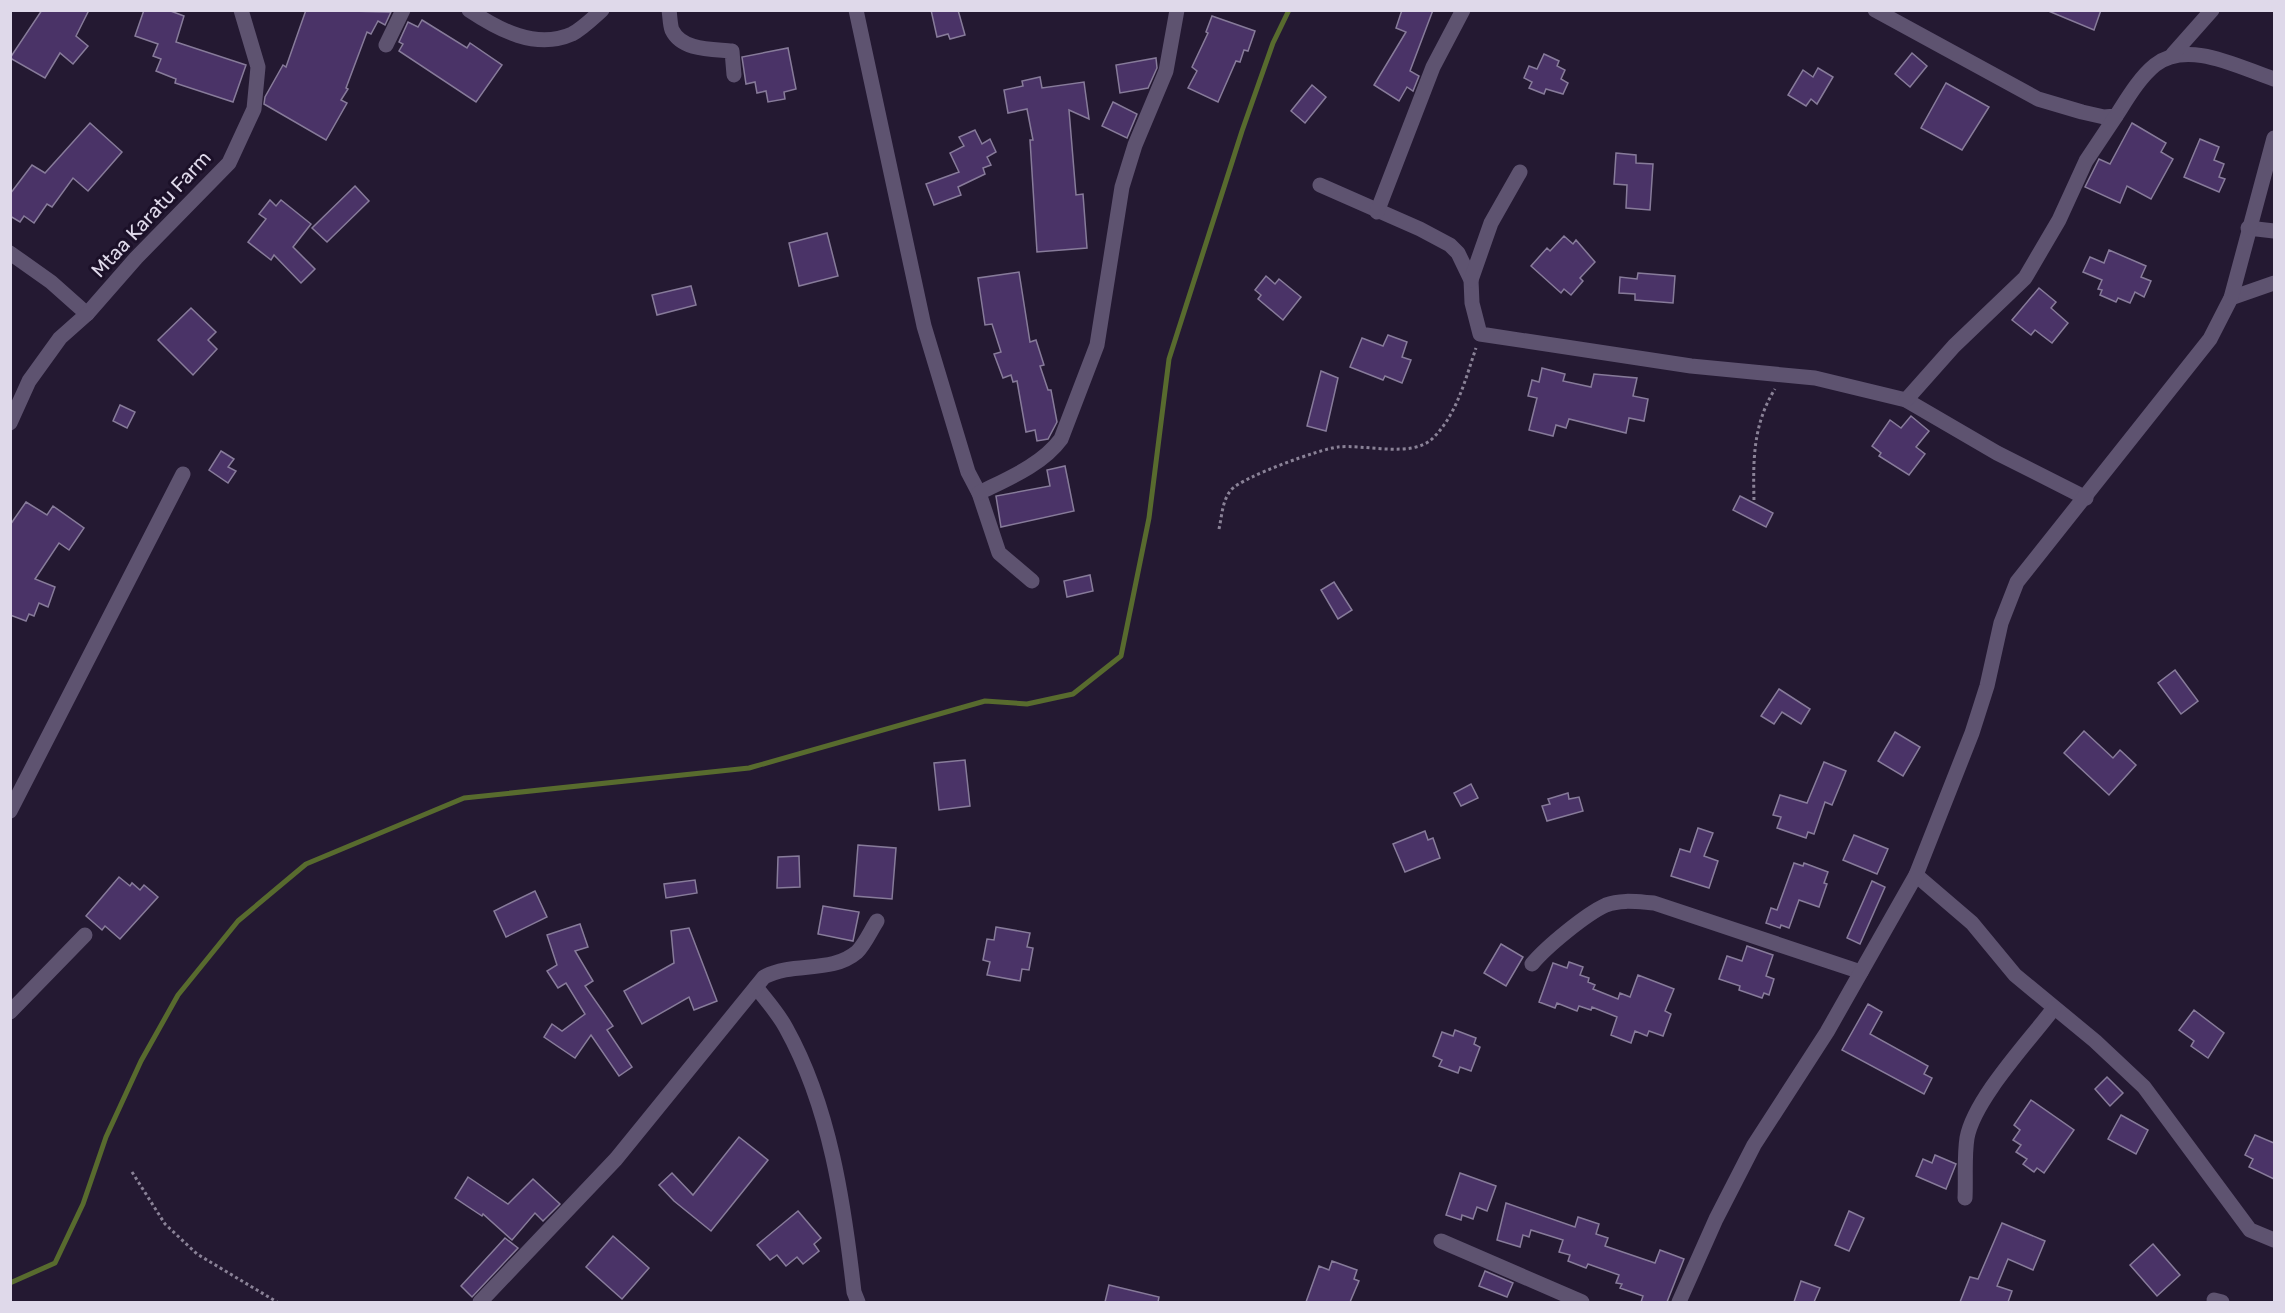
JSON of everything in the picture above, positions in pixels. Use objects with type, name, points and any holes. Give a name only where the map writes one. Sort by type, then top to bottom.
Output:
[{"type":"street","points":[[386,45],[403,10]]},
{"type":"street","points":[[469,10],[512,34],[548,40],[572,34],[602,10]]},
{"type":"street","points":[[669,10],[672,30],[685,43],[699,48],[732,51],[734,75]]},
{"type":"street","points":[[856,10],[924,326],[968,472],[979,493],[999,554],[1032,581]]},
{"type":"street","points":[[979,493],[1052,452],[1065,428],[1097,345],[1122,187],[1135,145],[1166,71],[1177,10]]},
{"type":"street","points":[[1377,212],[1433,67],[1463,10]]},
{"type":"street","points":[[1875,10],[2038,99],[2104,117],[2116,116]]},
{"type":"street","points":[[1906,400],[1954,346],[2025,278],[2059,220],[2086,161],[2133,89],[2155,65],[2173,54],[2212,10]]},
{"type":"street","name":"Mtaa Karatu Farm","points":[[10,423],[29,381],[60,338],[87,314],[136,258],[229,163],[254,109],[258,68],[248,27],[238,12]]},
{"type":"street","points":[[2173,54],[2197,55],[2274,79]]},
{"type":"street","points":[[1679,1302],[1716,1219],[1754,1145],[1827,1032],[1916,876],[1972,734],[1987,686],[2001,623],[2017,582],[2210,339],[2231,298],[2274,138]]},
{"type":"street","points":[[1520,172],[1491,223],[1471,280],[1472,303],[1480,334],[1692,366],[1785,374],[1840,382],[1906,400],[2005,457],[2086,498]]},
{"type":"street","points":[[1320,185],[1443,240],[1458,253],[1471,280]]},
{"type":"street","points":[[2248,228],[2274,231]]},
{"type":"street","points":[[10,253],[51,282],[87,314]]},
{"type":"street","points":[[2231,298],[2274,283]]},
{"type":"street","points":[[10,811],[183,474]]},
{"type":"street","points":[[1916,876],[1972,923],[2015,975],[2095,1041],[2144,1087],[2250,1230],[2274,1240]]},
{"type":"street","points":[[1532,964],[1543,951],[1585,919],[1606,905],[1624,902],[1654,903],[1862,972]]},
{"type":"street","points":[[480,1302],[616,1159],[764,977],[776,971],[838,964],[859,951],[877,921]]},
{"type":"street","points":[[10,1012],[85,935]]},
{"type":"street","points":[[756,987],[785,1026],[817,1100],[837,1185],[854,1292],[858,1302]]},
{"type":"street","points":[[1965,1198],[1967,1137],[1975,1118],[1987,1096],[2054,1008]]},
{"type":"street","points":[[1442,1241],[1582,1302]]},
{"type":"path","points":[[1219,529],[1224,503],[1232,489],[1283,465],[1337,447],[1414,447],[1431,440],[1452,414],[1480,334]]},
{"type":"path","points":[[1754,500],[1753,462],[1757,430],[1765,405],[1785,374]]},
{"type":"path","points":[[132,1172],[165,1224],[196,1254],[277,1302]]},
{"type":"building","points":[[42,10],[89,10],[76,36],[88,46],[73,64],[60,53],[45,78],[10,58]]},
{"type":"building","points":[[144,10],[168,10],[184,16],[176,42],[246,65],[233,102],[175,83],[176,79],[156,71],[161,59],[153,56],[158,44],[135,36]]},
{"type":"building","points":[[306,10],[391,12],[385,25],[378,21],[371,34],[367,32],[346,88],[348,89],[341,100],[347,103],[326,140],[264,104],[265,97],[283,65],[286,67]]},
{"type":"building","points":[[931,10],[958,10],[965,35],[950,39],[948,34],[937,37]]},
{"type":"building","points":[[1402,10],[1433,10],[1410,71],[1419,76],[1413,91],[1407,87],[1399,101],[1374,85],[1406,32],[1396,28]]},
{"type":"building","points":[[2046,10],[2101,10],[2094,30]]},
{"type":"building","points":[[1212,16],[1255,31],[1248,51],[1244,50],[1240,62],[1236,61],[1218,102],[1188,88],[1197,71],[1192,67],[1208,33],[1206,32]]},
{"type":"building","points":[[422,20],[467,48],[470,43],[502,65],[476,102],[399,51],[403,44],[399,42],[408,22],[418,27]]},
{"type":"building","points":[[788,48],[796,89],[784,92],[785,99],[768,102],[766,91],[757,93],[755,82],[746,84],[742,57]]},
{"type":"building","points":[[1912,53],[1927,66],[1910,87],[1895,74]]},
{"type":"building","points":[[1544,54],[1559,61],[1557,66],[1565,70],[1561,79],[1568,83],[1563,94],[1546,89],[1544,94],[1529,88],[1532,82],[1524,78],[1529,66],[1537,69]]},
{"type":"building","points":[[1156,58],[1157,68],[1148,88],[1120,93],[1116,65]]},
{"type":"building","points":[[1818,68],[1833,77],[1817,104],[1811,99],[1806,106],[1788,95],[1803,70],[1813,77]]},
{"type":"building","points":[[1040,77],[1042,88],[1084,82],[1089,119],[1069,110],[1076,195],[1083,194],[1087,248],[1037,252],[1030,140],[1033,140],[1027,109],[1008,113],[1004,90],[1023,86],[1022,81]]},
{"type":"building","points":[[1946,83],[1989,107],[1962,150],[1921,128]]},
{"type":"building","points":[[1312,85],[1326,97],[1305,123],[1291,111]]},
{"type":"building","points":[[1113,102],[1137,114],[1127,138],[1102,126]]},
{"type":"building","points":[[90,123],[122,152],[88,191],[73,178],[52,207],[47,204],[34,223],[24,216],[20,222],[10,216],[10,194],[32,165],[45,173]]},
{"type":"building","points":[[2132,123],[2166,143],[2161,152],[2173,159],[2151,199],[2127,186],[2120,203],[2085,187],[2099,159],[2110,164]]},
{"type":"building","points":[[975,130],[982,144],[990,139],[996,152],[987,157],[991,165],[983,168],[985,174],[958,187],[961,195],[934,205],[926,184],[959,172],[950,153],[964,146],[959,137]]},
{"type":"building","points":[[2200,139],[2219,147],[2214,160],[2224,164],[2219,177],[2225,179],[2219,192],[2184,177]]},
{"type":"building","points":[[1616,153],[1636,155],[1636,163],[1653,164],[1650,210],[1626,208],[1627,185],[1614,184]]},
{"type":"building","points":[[355,186],[369,201],[327,242],[312,228]]},
{"type":"building","points":[[270,200],[276,206],[281,200],[311,224],[293,247],[315,269],[301,283],[274,255],[271,260],[248,242],[266,219],[259,214]]},
{"type":"building","points":[[827,233],[838,276],[799,286],[789,243]]},
{"type":"building","points":[[1564,236],[1573,244],[1576,240],[1595,262],[1580,278],[1583,281],[1571,295],[1564,289],[1561,293],[1531,266],[1547,248],[1550,251]]},
{"type":"building","points":[[2109,250],[2146,266],[2141,277],[2151,281],[2144,297],[2135,292],[2130,303],[2118,298],[2116,302],[2100,295],[2102,290],[2098,289],[2102,280],[2083,272],[2090,257],[2104,263]]},
{"type":"building","points":[[1019,272],[1030,342],[1036,340],[1044,365],[1040,366],[1048,390],[1051,390],[1057,422],[1048,439],[1037,441],[1035,430],[1026,432],[1017,381],[1013,382],[1011,375],[1003,378],[994,354],[1001,352],[992,324],[985,325],[978,278]]},
{"type":"building","points":[[1638,273],[1675,276],[1673,303],[1635,300],[1635,294],[1619,293],[1620,277],[1637,279]]},
{"type":"building","points":[[1266,276],[1275,284],[1279,279],[1301,297],[1283,320],[1258,299],[1261,295],[1255,290]]},
{"type":"building","points":[[691,286],[696,305],[657,315],[652,295]]},
{"type":"building","points":[[2039,288],[2056,302],[2051,308],[2068,323],[2052,343],[2035,330],[2031,335],[2012,320]]},
{"type":"building","points":[[191,308],[216,332],[208,340],[217,349],[193,375],[158,340]]},
{"type":"building","points":[[1388,335],[1407,342],[1402,357],[1411,360],[1402,383],[1385,376],[1383,380],[1350,367],[1362,338],[1383,346]]},
{"type":"building","points":[[1542,368],[1565,374],[1563,381],[1591,387],[1594,374],[1637,378],[1633,396],[1648,399],[1644,421],[1629,418],[1626,433],[1569,419],[1566,428],[1556,425],[1553,436],[1529,430],[1537,398],[1528,396],[1532,380],[1539,382]]},
{"type":"building","points":[[1321,371],[1338,378],[1326,431],[1307,426]]},
{"type":"building","points":[[120,405],[135,412],[127,428],[113,421]]},
{"type":"building","points":[[1911,416],[1929,431],[1916,447],[1925,454],[1909,475],[1879,456],[1881,453],[1872,446],[1890,420],[1901,428]]},
{"type":"building","points":[[221,451],[234,459],[228,467],[236,471],[228,483],[209,470]]},
{"type":"building","points":[[1065,466],[1074,511],[1001,527],[996,496],[1050,486],[1047,470]]},
{"type":"building","points":[[1740,496],[1773,513],[1766,527],[1733,510]]},
{"type":"building","points":[[26,502],[47,515],[53,506],[84,528],[69,550],[59,543],[35,579],[55,587],[48,607],[39,603],[34,616],[29,614],[26,621],[10,615],[10,525]]},
{"type":"building","points":[[1090,575],[1093,591],[1067,597],[1064,581]]},
{"type":"building","points":[[1334,582],[1352,610],[1338,619],[1321,590]]},
{"type":"building","points":[[2175,670],[2198,701],[2181,714],[2158,683]]},
{"type":"building","points":[[1779,689],[1810,709],[1801,724],[1782,712],[1774,724],[1761,716]]},
{"type":"building","points":[[2084,731],[2113,758],[2120,750],[2136,765],[2109,795],[2064,753]]},
{"type":"building","points":[[1895,732],[1920,747],[1903,776],[1878,761]]},
{"type":"building","points":[[965,760],[970,806],[939,810],[934,763]]},
{"type":"building","points":[[1824,762],[1846,771],[1832,805],[1825,802],[1814,834],[1808,832],[1806,838],[1777,828],[1781,817],[1773,815],[1780,795],[1807,803]]},
{"type":"building","points":[[1471,784],[1478,798],[1461,806],[1454,793]]},
{"type":"building","points":[[1568,793],[1569,799],[1579,797],[1583,811],[1547,821],[1542,806],[1550,804],[1548,799]]},
{"type":"building","points":[[1698,828],[1713,833],[1704,856],[1718,861],[1709,888],[1671,876],[1680,849],[1690,852]]},
{"type":"building","points":[[1425,831],[1428,840],[1433,838],[1440,858],[1405,872],[1393,844]]},
{"type":"building","points":[[1854,835],[1888,849],[1877,874],[1843,860]]},
{"type":"building","points":[[858,845],[896,848],[892,899],[854,896]]},
{"type":"building","points":[[799,856],[800,887],[777,888],[778,857]]},
{"type":"building","points":[[1794,863],[1803,866],[1804,863],[1828,872],[1824,883],[1827,884],[1819,907],[1799,900],[1789,928],[1781,925],[1780,928],[1766,923],[1771,908],[1777,910]]},
{"type":"building","points":[[119,877],[130,886],[132,883],[140,890],[144,885],[158,897],[120,939],[105,926],[102,930],[86,916]]},
{"type":"building","points":[[695,880],[697,893],[666,898],[664,884]]},
{"type":"building","points":[[1872,881],[1885,887],[1860,944],[1847,938]]},
{"type":"building","points":[[535,891],[547,917],[506,937],[494,911]]},
{"type":"building","points":[[823,906],[859,912],[853,941],[818,934]]},
{"type":"building","points":[[580,924],[588,947],[575,951],[593,981],[585,986],[613,1026],[607,1030],[632,1067],[619,1076],[591,1035],[575,1058],[544,1037],[552,1024],[562,1031],[585,1014],[566,983],[558,988],[547,971],[557,965],[547,935]]},
{"type":"building","points":[[996,927],[1030,933],[1027,947],[1033,948],[1029,970],[1022,969],[1020,981],[987,975],[990,962],[983,960],[987,939],[994,940]]},
{"type":"building","points":[[689,928],[717,1001],[694,1010],[689,997],[642,1024],[624,991],[674,963],[671,931]]},
{"type":"building","points":[[1501,944],[1523,957],[1506,986],[1484,973]]},
{"type":"building","points":[[1747,946],[1773,955],[1766,976],[1774,979],[1769,995],[1764,993],[1762,998],[1739,990],[1740,986],[1719,979],[1727,956],[1742,961]]},
{"type":"building","points":[[1569,962],[1583,967],[1580,975],[1589,978],[1588,982],[1595,985],[1593,989],[1618,999],[1620,993],[1630,997],[1638,975],[1674,989],[1665,1011],[1671,1014],[1663,1036],[1649,1031],[1647,1036],[1635,1031],[1631,1043],[1611,1035],[1617,1017],[1592,1007],[1591,1010],[1579,1006],[1577,1011],[1557,1003],[1555,1008],[1539,1002],[1553,963],[1567,968]]},
{"type":"building","points":[[1868,1004],[1882,1012],[1870,1034],[1928,1066],[1924,1074],[1932,1078],[1924,1094],[1842,1050]]},
{"type":"building","points":[[2194,1010],[2224,1033],[2208,1058],[2191,1046],[2194,1041],[2179,1030]]},
{"type":"building","points":[[1455,1030],[1476,1038],[1474,1044],[1480,1047],[1471,1071],[1460,1067],[1458,1073],[1439,1066],[1442,1060],[1433,1056],[1442,1032],[1453,1036]]},
{"type":"building","points":[[2107,1077],[2123,1093],[2110,1106],[2095,1089]]},
{"type":"building","points":[[2031,1100],[2074,1130],[2044,1173],[2037,1168],[2034,1172],[2023,1164],[2027,1159],[2016,1152],[2021,1145],[2013,1140],[2020,1130],[2014,1125]]},
{"type":"building","points":[[2121,1115],[2148,1130],[2136,1154],[2108,1139]]},
{"type":"building","points":[[2255,1135],[2274,1143],[2274,1179],[2249,1167],[2253,1159],[2245,1155]]},
{"type":"building","points":[[739,1137],[768,1160],[711,1231],[674,1201],[659,1185],[672,1173],[693,1195]]},
{"type":"building","points":[[1935,1155],[1956,1164],[1946,1189],[1916,1176],[1923,1159],[1932,1163]]},
{"type":"building","points":[[1460,1173],[1496,1186],[1487,1211],[1477,1207],[1473,1219],[1462,1215],[1461,1220],[1446,1215]]},
{"type":"building","points":[[468,1177],[508,1204],[533,1179],[560,1204],[543,1221],[535,1213],[512,1240],[483,1214],[482,1216],[455,1198]]},
{"type":"building","points":[[1506,1203],[1575,1227],[1578,1217],[1599,1224],[1596,1234],[1608,1238],[1605,1246],[1655,1263],[1660,1250],[1684,1259],[1667,1302],[1641,1302],[1643,1296],[1620,1288],[1622,1284],[1616,1283],[1619,1275],[1588,1264],[1586,1268],[1568,1261],[1570,1255],[1559,1252],[1563,1240],[1531,1230],[1529,1237],[1523,1235],[1520,1247],[1497,1240]]},
{"type":"building","points":[[798,1211],[821,1238],[814,1244],[819,1251],[803,1264],[797,1257],[786,1266],[777,1255],[770,1260],[757,1245]]},
{"type":"building","points":[[1849,1211],[1864,1218],[1849,1251],[1835,1245]]},
{"type":"building","points":[[2002,1223],[2045,1241],[2033,1270],[2008,1259],[1997,1286],[2012,1291],[2008,1302],[1960,1302],[1970,1277],[1978,1279]]},
{"type":"building","points":[[613,1236],[649,1268],[622,1299],[586,1267]]},
{"type":"building","points":[[505,1238],[518,1248],[472,1297],[461,1286]]},
{"type":"building","points":[[2153,1244],[2180,1275],[2157,1296],[2130,1265]]},
{"type":"building","points":[[1332,1261],[1357,1270],[1354,1279],[1359,1281],[1350,1302],[1306,1302],[1319,1266],[1329,1270]]},
{"type":"building","points":[[1485,1271],[1513,1283],[1507,1297],[1479,1286]]},
{"type":"building","points":[[1801,1281],[1820,1288],[1814,1302],[1794,1302]]},
{"type":"building","points":[[1109,1285],[1159,1297],[1158,1302],[1105,1302]]},
{"type":"waterway","points":[[10,1283],[55,1263],[83,1204],[106,1137],[141,1061],[178,995],[238,921],[306,864],[464,798],[749,768],[985,701],[1027,704],[1073,694],[1121,656],[1149,518],[1169,359],[1242,131],[1273,43],[1289,10]]}]
